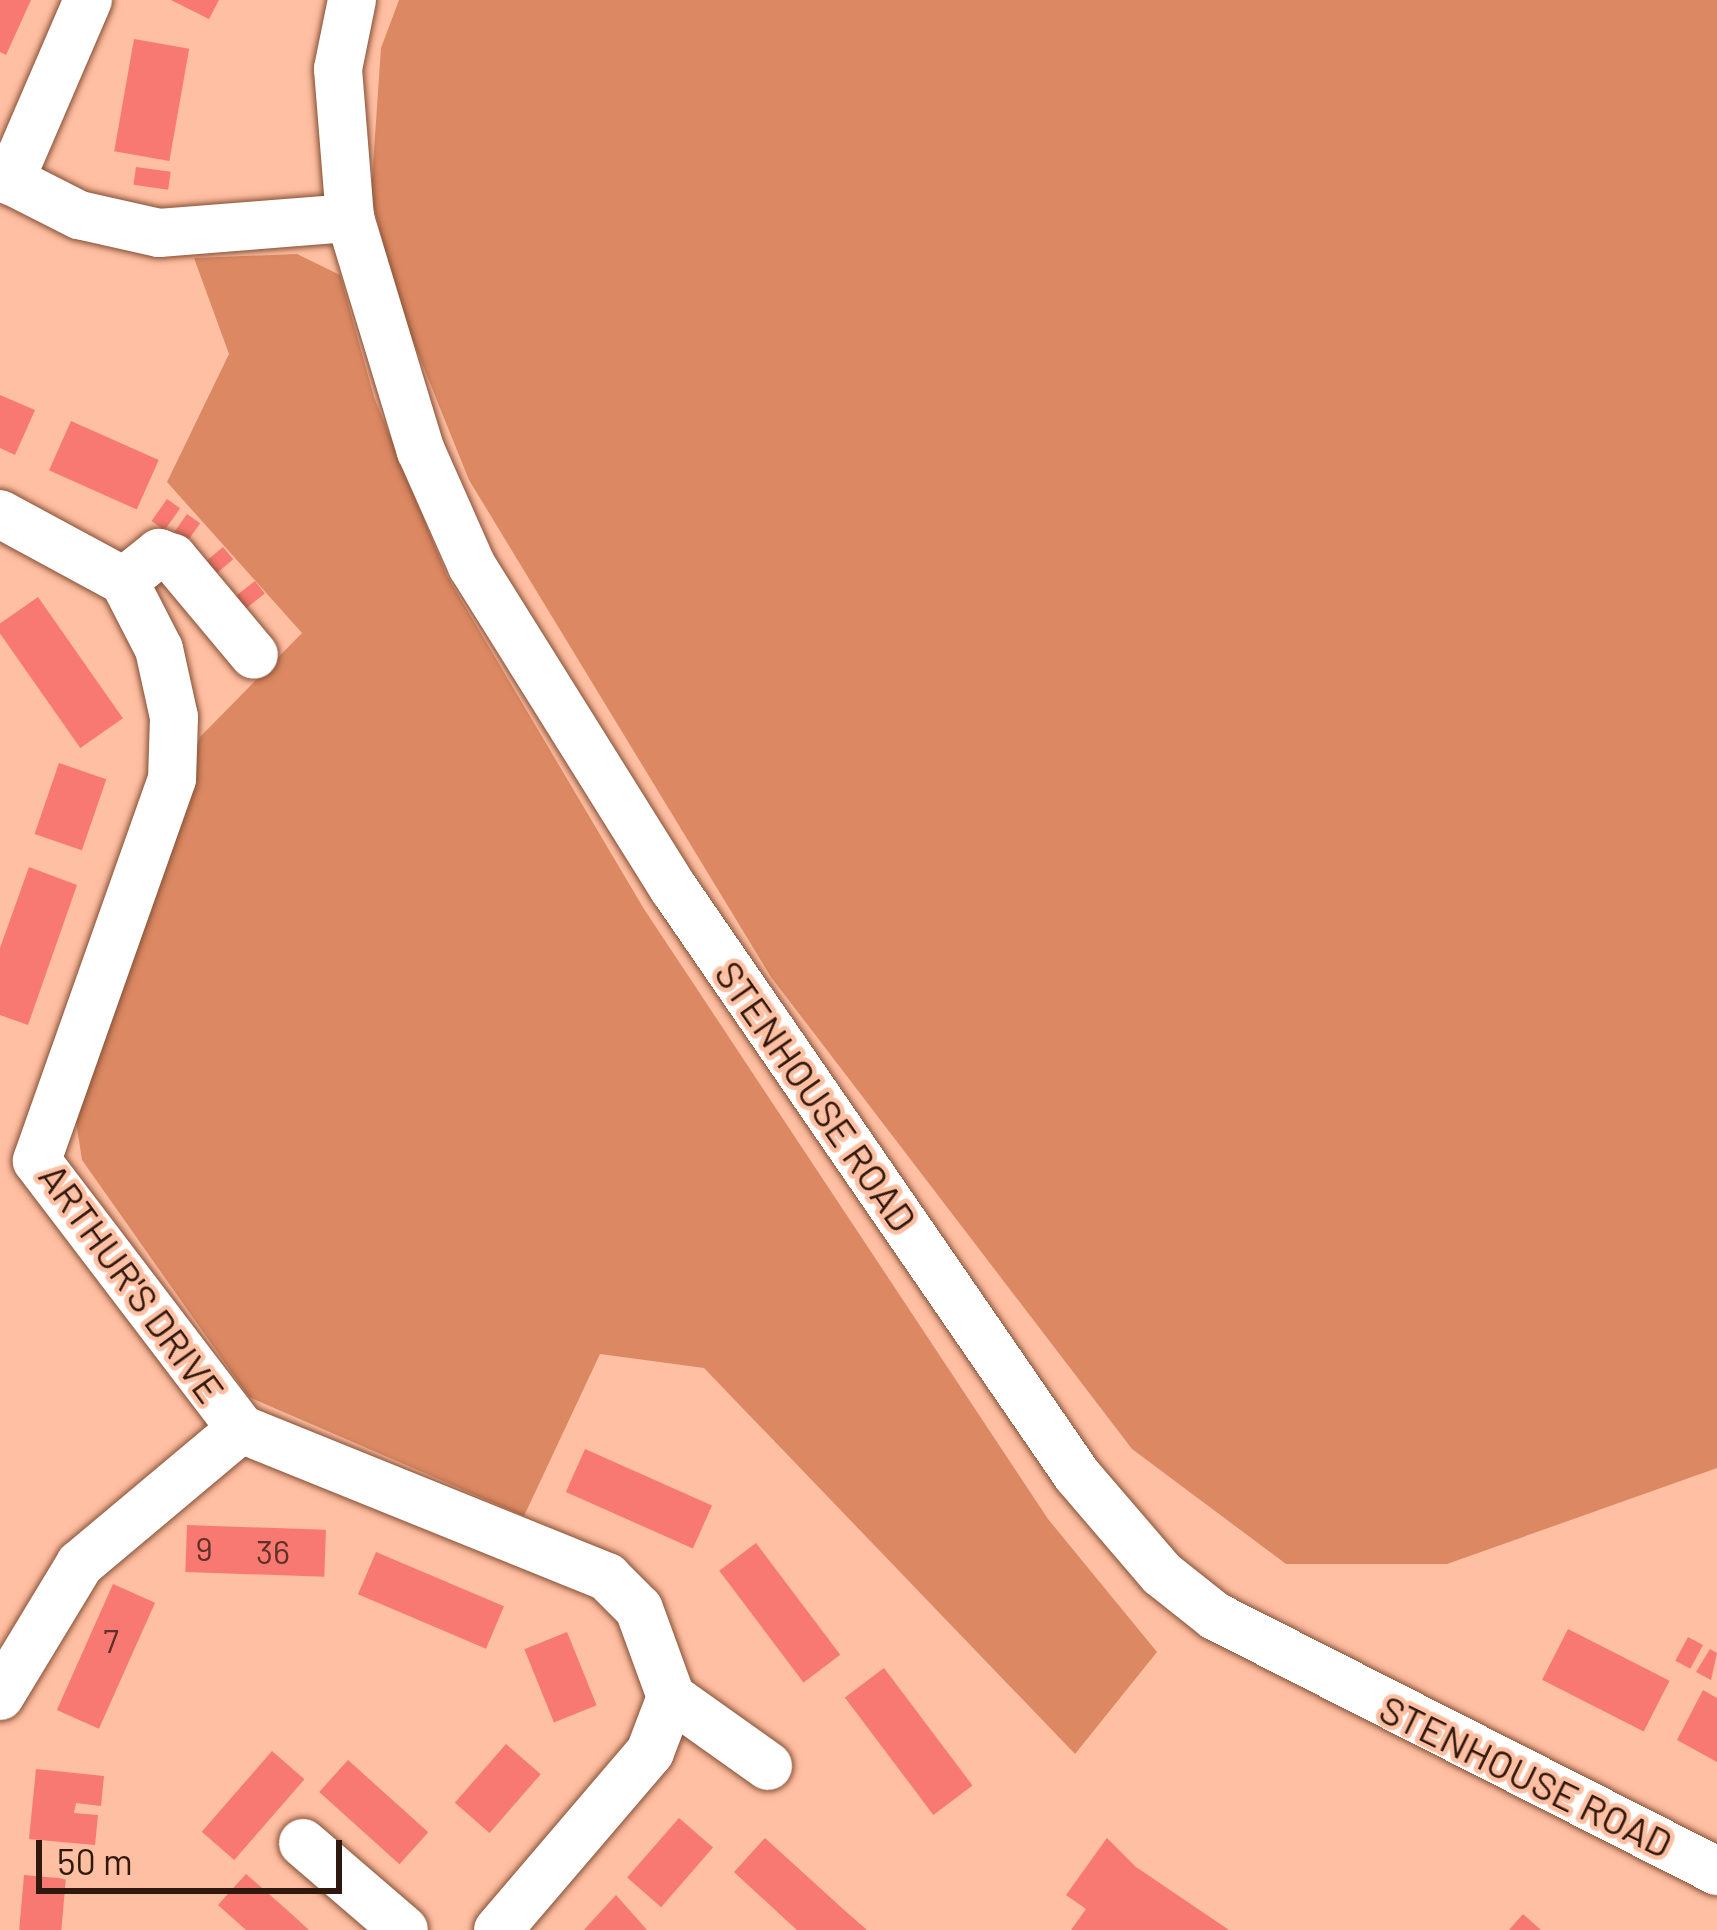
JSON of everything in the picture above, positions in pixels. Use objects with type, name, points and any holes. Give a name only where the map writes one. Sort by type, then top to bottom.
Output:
[{"type":"street","points":[[88,0],[5,178],[80,215],[159,233],[350,218]]},
{"type":"street","name":"STENHOUSE ROAD","points":[[352,0],[338,69],[350,218],[414,429],[472,566],[674,890],[1117,1526],[1215,1616],[1293,1662],[1717,1871]]},
{"type":"street","points":[[0,514],[124,581],[159,553],[173,558],[254,656]]},
{"type":"street","name":"ARTHUR'S DRIVE","points":[[124,581],[159,649],[172,779],[18,1160],[241,1430],[607,1576],[639,1609],[671,1697]]},
{"type":"street","points":[[0,1696],[80,1564],[241,1430]]},
{"type":"street","points":[[498,1930],[650,1752],[671,1697],[768,1766]]},
{"type":"street","points":[[303,1843],[404,1930]]},
{"type":"shaded area","points":[[399,0],[1717,0],[1717,1468],[1447,1564],[1286,1564],[1132,1449],[771,977],[469,480],[397,301],[371,195],[381,48]]},
{"type":"shaded area","points":[[297,254],[340,275],[374,397],[447,576],[644,909],[1048,1519],[1157,1652],[1075,1754],[704,1368],[600,1354],[524,1516],[249,1397],[82,1160],[75,1115],[200,737],[302,633],[167,482],[229,354],[194,258]]},
{"type":"building","points":[[0,0],[31,0],[6,55],[0,52]]},
{"type":"building","points":[[171,0],[219,0],[209,19]]},
{"type":"building","points":[[134,39],[189,49],[169,161],[114,151]]},
{"type":"building","points":[[136,167],[171,172],[168,190],[133,185]]},
{"type":"building","points":[[0,395],[35,410],[15,455],[0,448]]},
{"type":"building","points":[[71,421],[159,460],[137,509],[49,470]]},
{"type":"building","points":[[167,499],[180,508],[165,530],[152,521]]},
{"type":"building","points":[[187,514],[200,523],[185,545],[172,536]]},
{"type":"building","points":[[223,547],[233,559],[212,577],[202,565]]},
{"type":"building","points":[[255,581],[265,594],[244,610],[234,598]]},
{"type":"building","points":[[38,597],[123,718],[80,748],[0,633],[0,624]]},
{"type":"building","points":[[59,763],[106,779],[82,850],[35,834]]},
{"type":"building","points":[[29,867],[77,885],[28,1025],[0,1015],[0,948]]},
{"type":"building","points":[[585,1449],[712,1506],[693,1548],[566,1492]]},
{"type":"building","points":[[187,1525],[326,1530],[324,1577],[185,1572]]},
{"type":"building","points":[[756,1543],[840,1655],[804,1682],[719,1571]]},
{"type":"building","points":[[376,1552],[504,1606],[486,1649],[358,1594]]},
{"type":"building","points":[[113,1584],[155,1603],[99,1729],[57,1710]]},
{"type":"building","points":[[1568,1629],[1670,1681],[1644,1732],[1542,1680]]},
{"type":"building","points":[[567,1632],[597,1705],[554,1722],[524,1649]]},
{"type":"building","points":[[1688,1637],[1703,1645],[1690,1669],[1675,1661]]},
{"type":"building","points":[[1710,1649],[1717,1653],[1711,1680],[1696,1672]]},
{"type":"building","points":[[884,1668],[972,1785],[933,1815],[845,1697]]},
{"type":"building","points":[[1703,1690],[1717,1698],[1717,1762],[1677,1740]]},
{"type":"building","points":[[506,1744],[541,1774],[490,1833],[455,1803]]},
{"type":"building","points":[[272,1751],[304,1779],[234,1860],[202,1832]]},
{"type":"building","points":[[348,1760],[428,1832],[399,1864],[319,1792]]},
{"type":"building","points":[[36,1769],[104,1776],[101,1806],[76,1803],[74,1813],[98,1815],[95,1845],[29,1839]]},
{"type":"building","points":[[679,1818],[713,1848],[661,1907],[627,1878]]},
{"type":"building","points":[[765,1838],[867,1930],[797,1930],[734,1872]]},
{"type":"building","points":[[1107,1838],[1136,1867],[1229,1930],[1071,1930],[1086,1909],[1066,1895]]},
{"type":"building","points":[[246,1874],[309,1930],[246,1930],[218,1905]]},
{"type":"building","points":[[24,1875],[66,1879],[61,1930],[19,1930]]},
{"type":"building","points":[[616,1895],[647,1930],[584,1930],[592,1921]]},
{"type":"building","points":[[1523,1914],[1541,1930],[1509,1930]]}]
